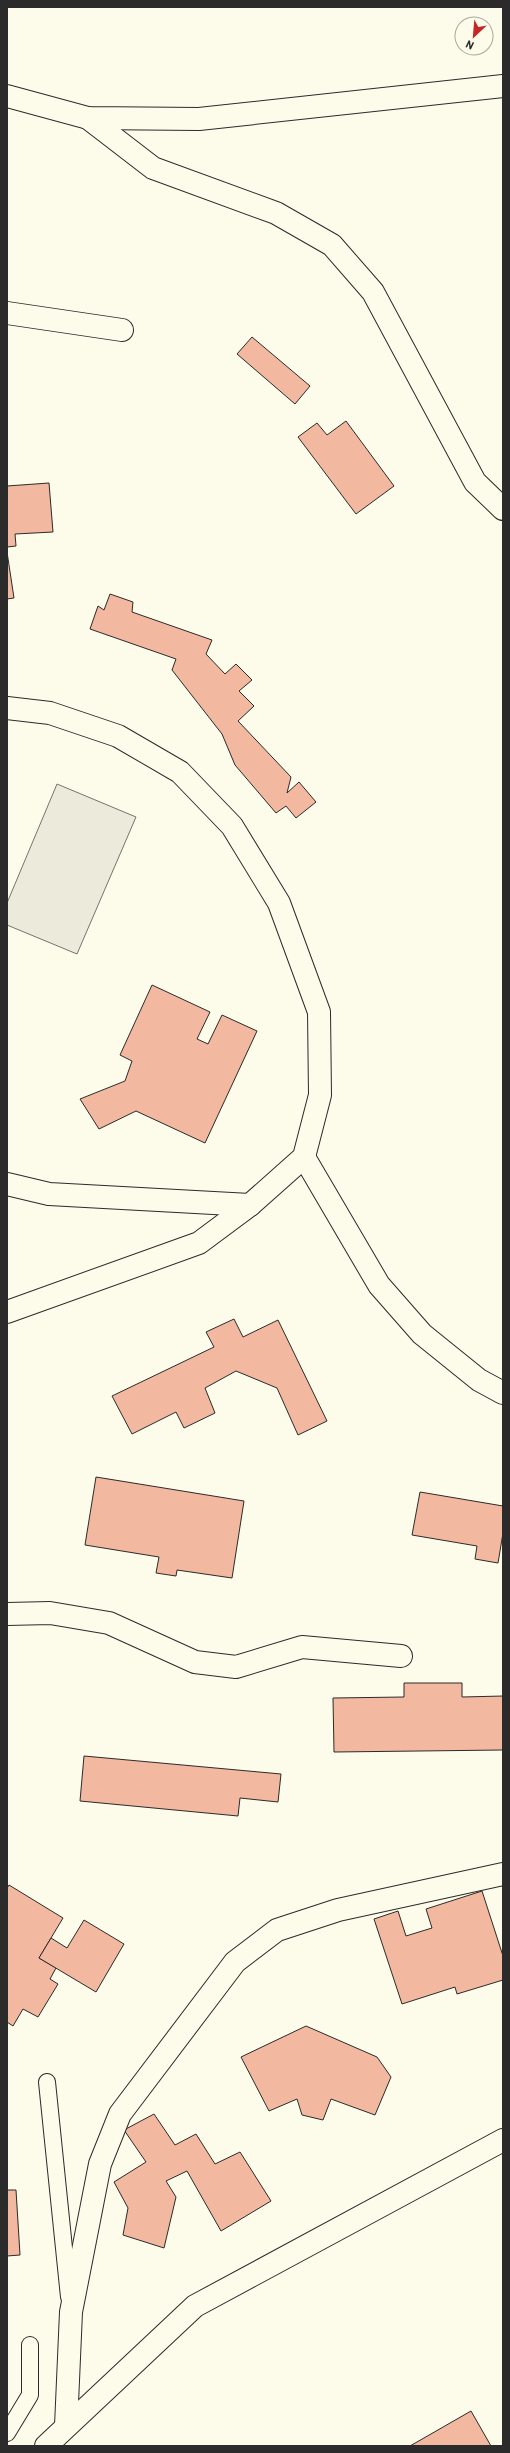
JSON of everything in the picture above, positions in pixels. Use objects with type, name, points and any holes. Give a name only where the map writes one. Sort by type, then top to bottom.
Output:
[{"type":"street","points":[[7,96],[88,118],[199,119],[503,86]]},
{"type":"street","points":[[88,118],[153,168],[276,213],[332,245],[373,292],[475,482],[503,509]]},
{"type":"street","points":[[7,313],[122,330]]},
{"type":"street","points":[[7,708],[50,713],[118,736],[180,772],[232,826],[279,904],[319,1012],[320,1095],[304,1157],[250,1205],[199,1243],[7,1312]]},
{"type":"street","points":[[304,1157],[379,1285],[422,1334],[479,1380],[503,1394]]},
{"type":"street","points":[[7,1184],[49,1194],[250,1205]]},
{"type":"street","points":[[7,1614],[50,1613],[109,1623],[195,1662],[236,1667],[302,1646],[401,1656]]},
{"type":"street","points":[[66,2426],[70,2312],[100,2164],[120,2114],[235,1962],[276,1930],[338,1910],[503,1874]]},
{"type":"street","points":[[46,2446],[195,2306],[503,2140]]},
{"type":"lane","points":[[47,2082],[70,2312]]},
{"type":"lane","points":[[7,2433],[30,2395],[30,2345]]},
{"type":"shaded area","points":[[57,784],[136,817],[77,954],[7,925],[7,903]]},
{"type":"building","points":[[252,337],[310,386],[295,404],[237,354]]},
{"type":"building","points":[[346,421],[394,486],[356,514],[298,437],[317,423],[327,435]]},
{"type":"building","points":[[49,483],[53,532],[15,534],[16,546],[7,547],[7,486]]},
{"type":"building","points":[[7,552],[14,598],[7,599]]},
{"type":"building","points":[[110,594],[133,602],[132,612],[212,640],[206,654],[225,674],[236,664],[252,680],[239,691],[254,706],[238,721],[291,777],[287,793],[299,782],[316,802],[296,818],[286,806],[276,813],[235,765],[222,734],[172,670],[176,659],[90,629],[98,606],[104,610]]},
{"type":"building","points":[[152,985],[210,1012],[197,1039],[208,1044],[222,1015],[257,1031],[205,1143],[136,1111],[99,1129],[80,1099],[125,1081],[132,1061],[120,1055]]},
{"type":"building","points":[[234,1319],[243,1337],[278,1320],[327,1421],[298,1435],[277,1388],[236,1371],[205,1388],[215,1413],[184,1428],[176,1412],[132,1434],[112,1396],[214,1347],[206,1332]]},
{"type":"building","points":[[96,1477],[244,1501],[232,1578],[177,1570],[176,1576],[156,1573],[159,1557],[85,1545]]},
{"type":"building","points":[[420,1492],[503,1506],[503,1533],[498,1563],[475,1559],[477,1546],[412,1535]]},
{"type":"building","points":[[404,1683],[462,1683],[462,1697],[503,1696],[503,1750],[334,1752],[333,1698],[404,1697]]},
{"type":"building","points":[[84,1756],[281,1774],[278,1802],[240,1798],[238,1816],[80,1801]]},
{"type":"building","points":[[9,1885],[63,1918],[39,1958],[56,1968],[50,1979],[58,1984],[38,2017],[23,2009],[13,2026],[7,2022],[7,1888]]},
{"type":"building","points":[[482,1891],[503,1956],[503,1980],[457,1994],[455,1987],[402,2004],[374,1919],[398,1911],[406,1936],[432,1928],[426,1909]]},
{"type":"building","points":[[84,1920],[124,1944],[96,1992],[39,1958],[51,1938],[67,1948]]},
{"type":"building","points":[[306,2026],[377,2057],[391,2077],[375,2115],[331,2099],[323,2120],[302,2115],[297,2099],[269,2111],[241,2057]]},
{"type":"building","points":[[154,2114],[175,2145],[196,2134],[215,2164],[240,2152],[271,2201],[221,2231],[187,2171],[166,2181],[176,2197],[164,2248],[123,2235],[128,2208],[114,2182],[146,2162],[124,2130]]},
{"type":"building","points":[[7,2190],[16,2190],[20,2255],[7,2256]]},
{"type":"building","points":[[471,2411],[491,2446],[410,2446]]}]
